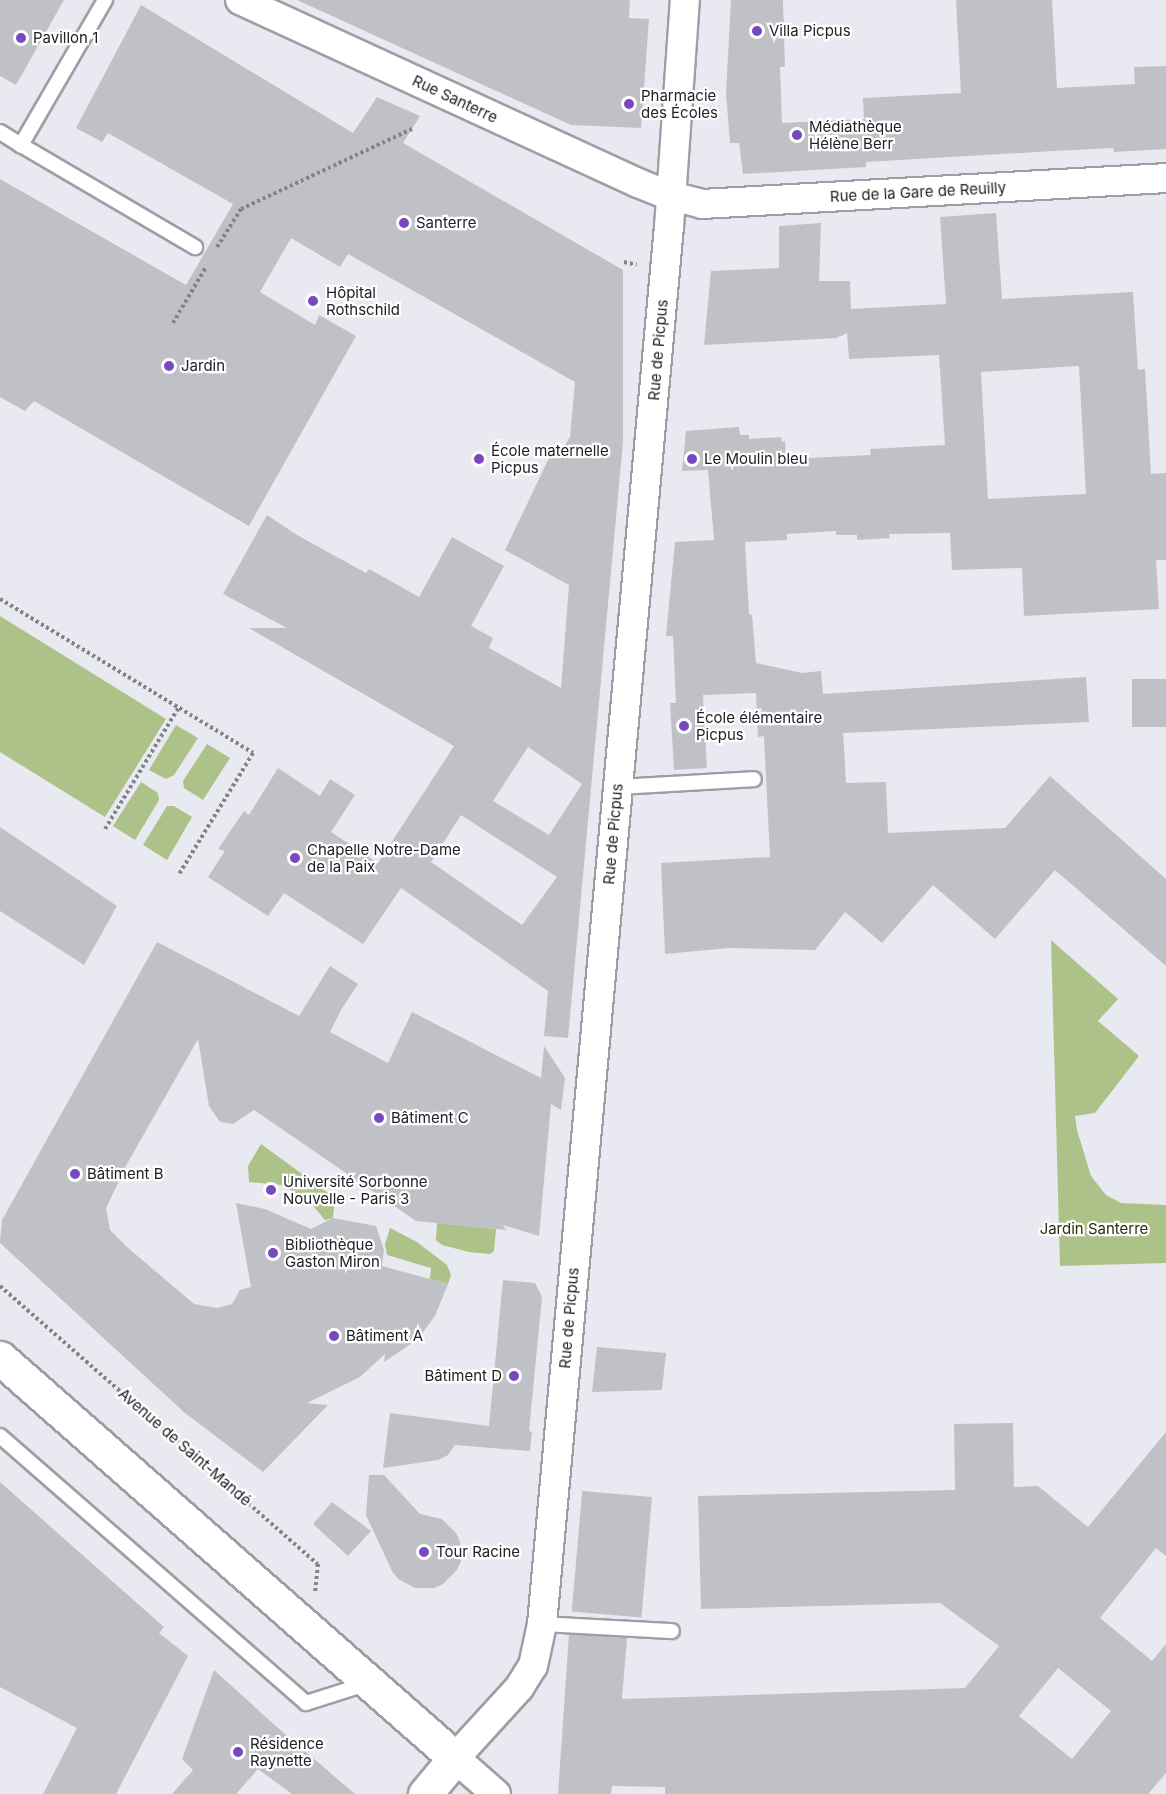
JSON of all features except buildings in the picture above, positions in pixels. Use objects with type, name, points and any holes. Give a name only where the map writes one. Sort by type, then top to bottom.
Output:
[{"type":"street","name":"Rue Santerre","points":[[240,0],[670,196]]},
{"type":"street","name":"Rue de Picpus","points":[[455,1758],[519,1688],[533,1666],[542,1624],[670,196],[685,0]]},
{"type":"street","name":"Rue de la Gare de Reuilly","points":[[670,196],[702,204],[1166,178]]},
{"type":"street","points":[[0,1358],[496,1794]]},
{"type":"street","points":[[425,1794],[455,1758]]},
{"type":"lane","points":[[21,145],[105,0]]},
{"type":"lane","points":[[0,132],[195,247]]},
{"type":"lane","points":[[617,787],[754,779]]},
{"type":"lane","points":[[0,1436],[306,1703],[370,1683]]},
{"type":"lane","points":[[542,1624],[672,1630]]},
{"type":"path","points":[[212,256],[240,208],[412,129]]},
{"type":"path","points":[[172,323],[206,266]]},
{"type":"path","points":[[0,599],[253,753],[178,876]]},
{"type":"path","points":[[105,829],[179,707]]},
{"type":"path","name":"Avenue de Saint-Mandé","points":[[0,1286],[318,1564],[310,1632]]},
{"type":"green space","points":[[0,616],[166,719],[105,817],[0,752]]},
{"type":"green space","points":[[176,725],[198,738],[174,775],[166,779],[149,770]]},
{"type":"green space","points":[[207,744],[230,758],[203,800],[184,788],[183,781]]},
{"type":"green space","points":[[141,782],[158,793],[159,800],[135,840],[113,826]]},
{"type":"green space","points":[[167,806],[174,806],[192,817],[167,860],[143,845]]},
{"type":"green space","name":"Jardin Santerre","points":[[1051,940],[1118,999],[1098,1021],[1139,1056],[1095,1113],[1075,1116],[1091,1176],[1106,1195],[1121,1203],[1166,1205],[1166,1263],[1060,1266]]},
{"type":"green space","points":[[261,1144],[335,1198],[333,1218],[325,1220],[309,1201],[282,1185],[249,1182],[248,1166]]},
{"type":"green space","points":[[437,1223],[496,1229],[494,1251],[490,1254],[469,1252],[442,1245],[436,1240]]},
{"type":"green space","points":[[390,1228],[417,1242],[447,1265],[451,1275],[448,1284],[430,1279],[431,1268],[387,1255],[385,1244]]},
{"type":"place","name":"Villa Picpus","points":[[757,31]]},
{"type":"place","name":"Pavillon 1","points":[[21,38]]},
{"type":"place","name":"Pharmacie des Écoles","points":[[629,104]]},
{"type":"place","name":"Médiathèque Hélène Berr","points":[[797,135]]},
{"type":"place","name":"Santerre","points":[[404,223]]},
{"type":"place","name":"Hôpital Rothschild","points":[[313,301]]},
{"type":"place","name":"Jardin","points":[[169,366]]},
{"type":"place","name":"École maternelle Picpus","points":[[479,459]]},
{"type":"place","name":"Le Moulin bleu","points":[[692,459]]},
{"type":"place","name":"École élémentaire Picpus","points":[[684,726]]},
{"type":"place","name":"Chapelle Notre-Dame de la Paix","points":[[295,858]]},
{"type":"place","name":"Bâtiment C","points":[[379,1118]]},
{"type":"place","name":"Bâtiment B","points":[[75,1174]]},
{"type":"place","name":"Université Sorbonne Nouvelle - Paris 3","points":[[271,1190]]},
{"type":"place","name":"Bibliothèque Gaston Miron","points":[[273,1253]]},
{"type":"place","name":"Bâtiment A","points":[[334,1336]]},
{"type":"place","name":"Bâtiment D","points":[[514,1376]]},
{"type":"place","name":"Tour Racine","points":[[424,1552]]},
{"type":"place","name":"Résidence Raynette","points":[[238,1752]]}]
